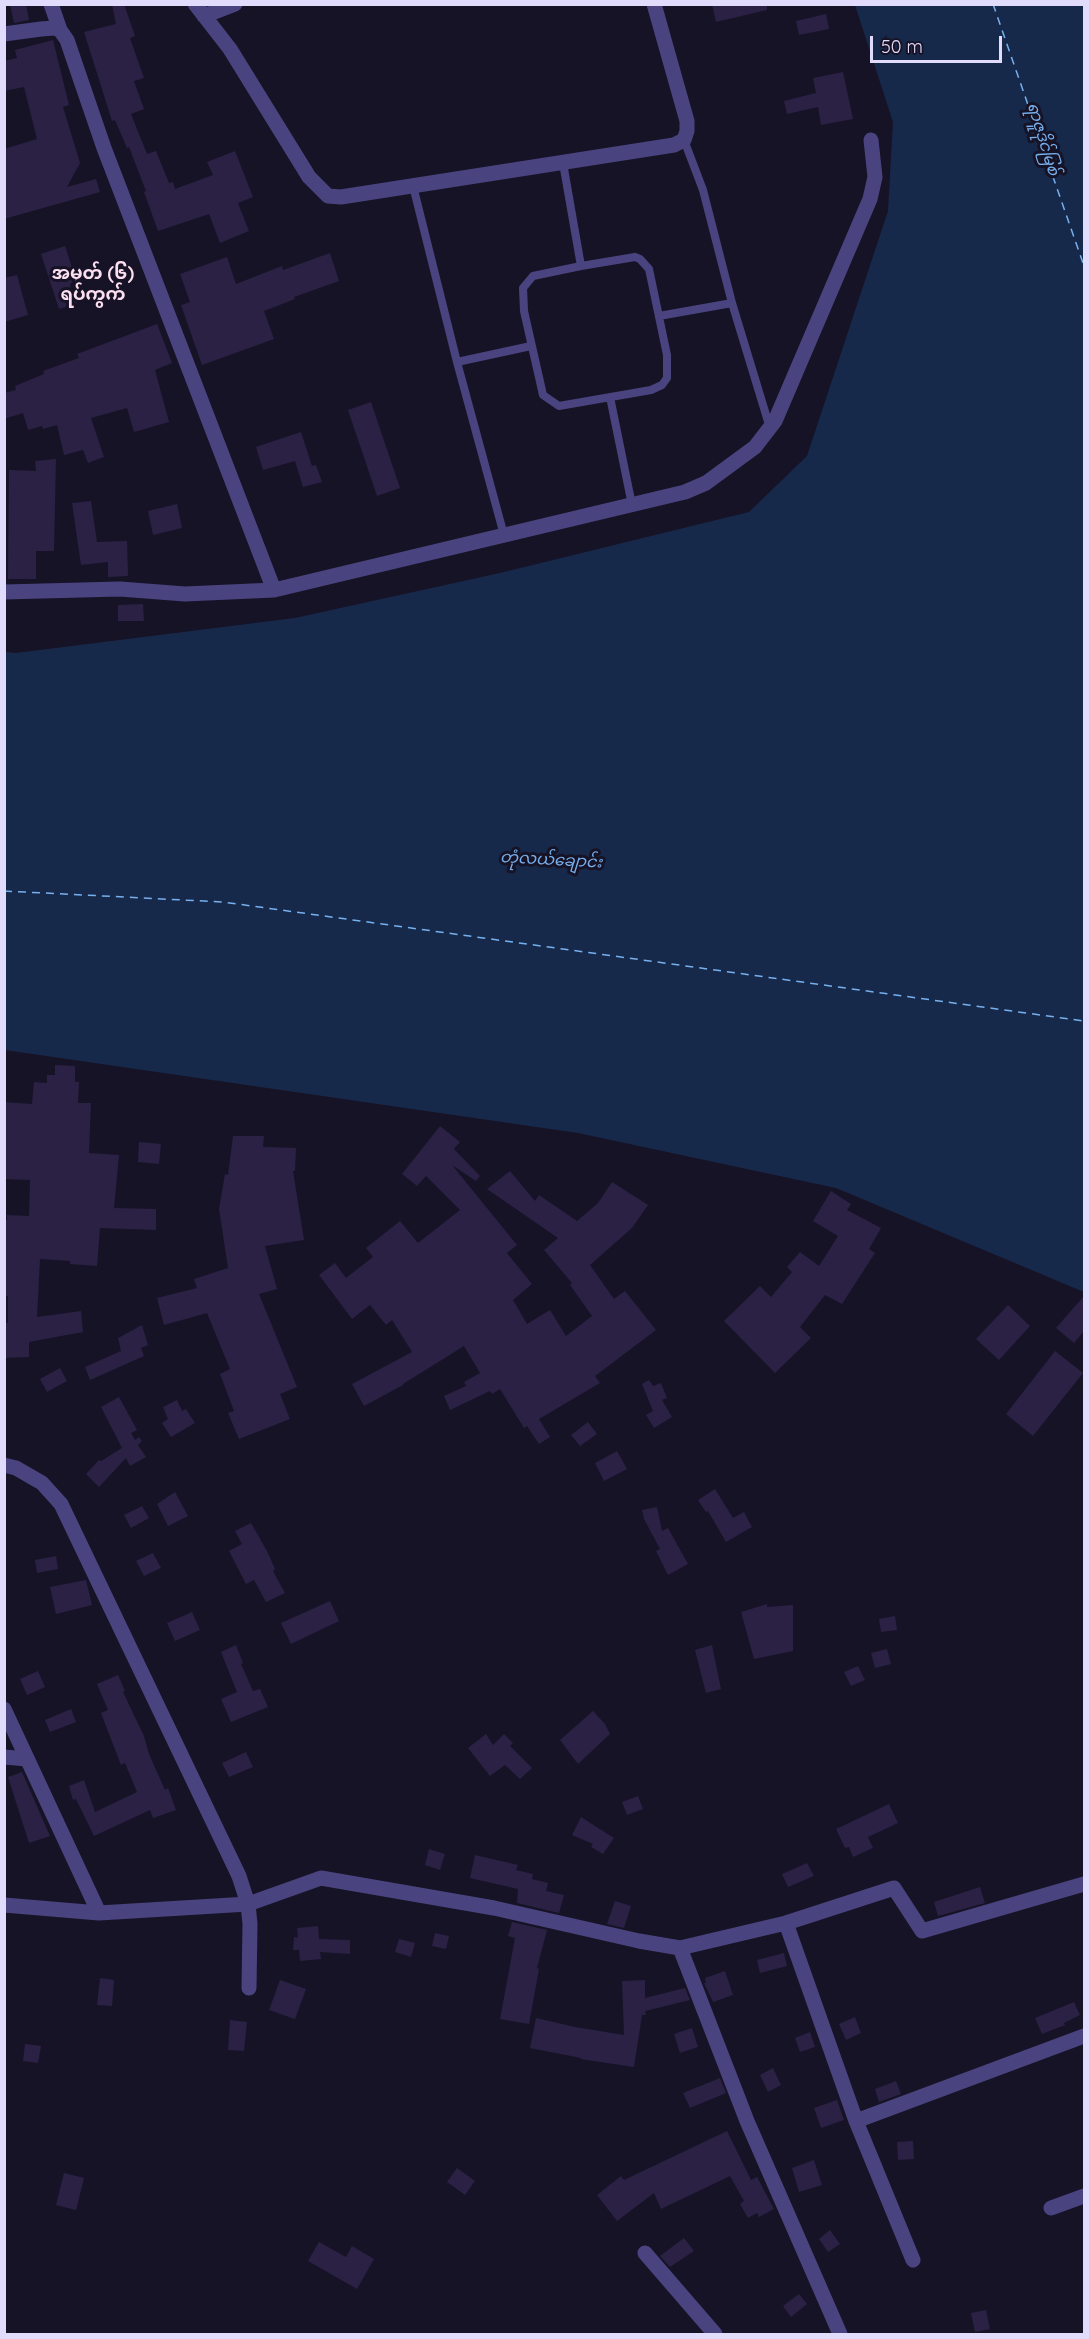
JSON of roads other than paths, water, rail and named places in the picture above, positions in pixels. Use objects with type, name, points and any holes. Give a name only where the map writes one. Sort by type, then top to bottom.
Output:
[{"type":"street","points":[[51,4],[60,30],[67,40],[104,148],[274,590]]},
{"type":"street","points":[[235,4],[200,10],[230,49],[309,177],[328,196],[341,197],[674,145],[684,140],[687,121],[654,4]]},
{"type":"street","points":[[4,34],[54,28],[60,30]]},
{"type":"street","points":[[4,592],[120,589],[184,594],[274,590],[685,492],[706,483],[755,447],[770,428],[785,401],[870,199],[875,177],[871,140]]},
{"type":"street","points":[[4,1465],[16,1468],[42,1483],[61,1504],[239,1876],[248,1904],[250,1924],[249,1988]]},
{"type":"street","points":[[4,1710],[99,1913]]},
{"type":"street","points":[[4,1757],[27,1759]]},
{"type":"street","points":[[4,1905],[99,1913],[248,1904],[321,1878],[494,1908],[680,1948],[786,1923],[894,1888],[922,1931],[1084,1884]]},
{"type":"street","points":[[786,1923],[856,2121],[913,2260]]},
{"type":"street","points":[[680,1948],[747,2121],[840,2334]]},
{"type":"street","points":[[856,2121],[1084,2036]]},
{"type":"street","points":[[1051,2208],[1084,2196]]},
{"type":"street","points":[[645,2253],[715,2334]]},
{"type":"lane","points":[[684,140],[703,190],[732,303],[770,428]]},
{"type":"lane","points":[[563,162],[581,266]]},
{"type":"lane","points":[[413,186],[457,362],[504,535]]},
{"type":"lane","points":[[625,258],[640,259],[649,270],[667,355],[667,378],[662,384],[651,390],[559,406],[543,395],[524,311],[523,288],[533,276],[581,266],[625,258]]},
{"type":"lane","points":[[658,316],[732,303]]},
{"type":"lane","points":[[457,362],[531,346]]},
{"type":"lane","points":[[610,397],[632,505]]},
{"type":"water","points":[[855,5],[1084,5],[1084,1292],[836,1188],[578,1133],[5,1050],[5,652],[16,653],[295,618],[500,573],[749,512],[807,456],[888,211],[893,122]]},
{"type":"district","name":"အမှတ် (၆) ရပ်ကွက်","points":[[93,284]]},
{"type":"water label","name":"ရာဇူဒိုင်မြစ်","points":[[1043,139]]},
{"type":"water label","name":"တုံလယ်ချောင်း","points":[[551,860]]}]
